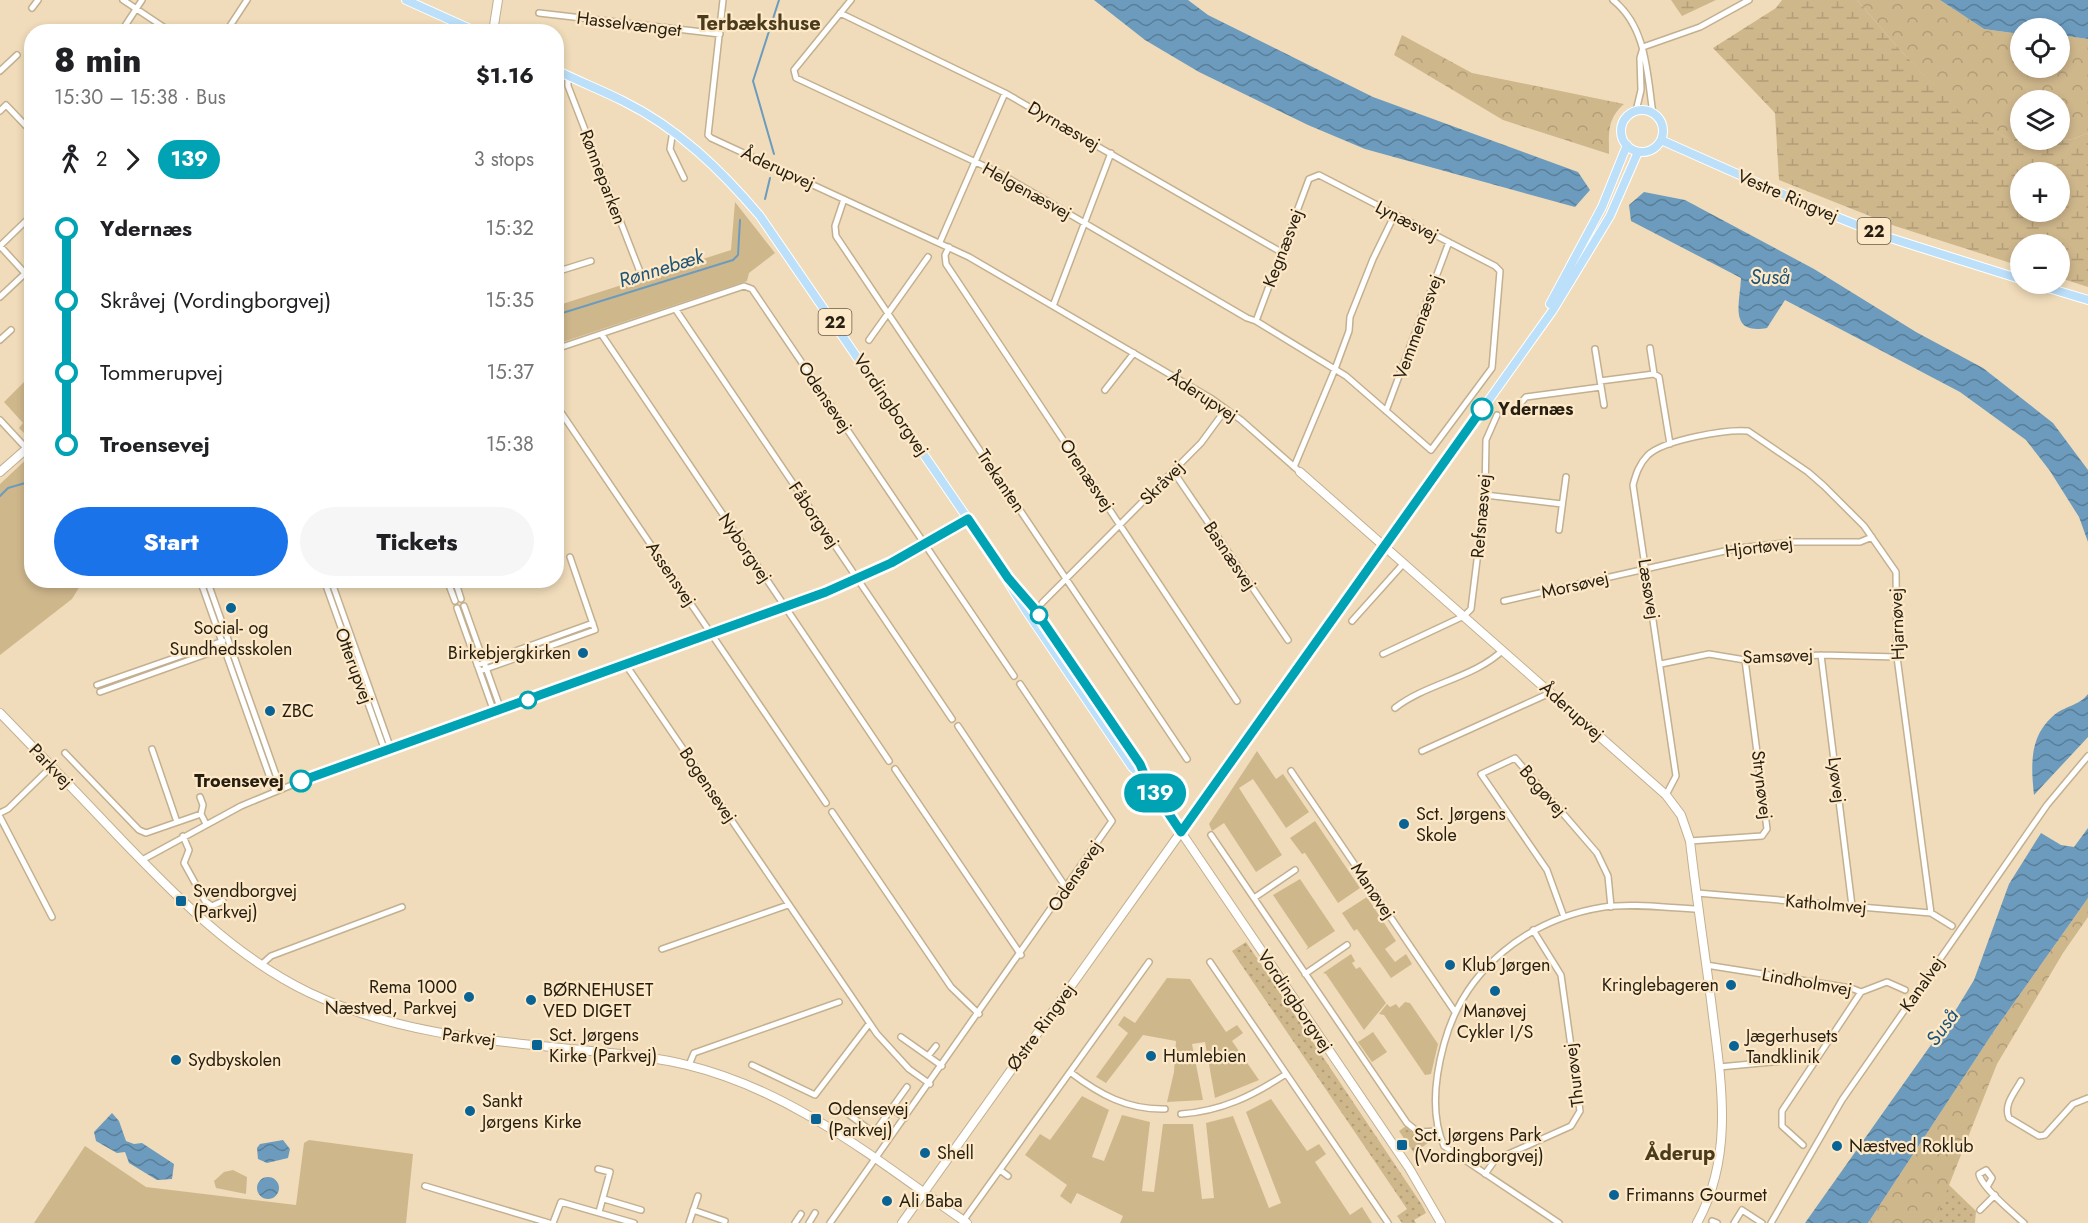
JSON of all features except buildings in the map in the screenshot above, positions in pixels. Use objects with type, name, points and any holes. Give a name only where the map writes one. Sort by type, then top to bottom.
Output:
[{"type":"main road","points":[[406,0],[459,24]]},
{"type":"main road","name":"Vordingborgvej","points":[[564,74],[624,101],[673,131],[730,180],[782,243],[1008,578],[1033,607],[1140,764],[1147,781],[1181,832]]},
{"type":"main road","points":[[1636,111],[1653,114],[1661,122],[1661,140],[1649,151],[1638,152],[1627,145],[1621,132],[1622,126],[1630,114],[1636,111]]},
{"type":"main road","name":"Vestre Ringvej","points":[[1661,140],[1814,208],[1877,232],[2010,276]]},
{"type":"main road","points":[[1530,341],[1602,207],[1627,145]]},
{"type":"main road","points":[[1181,832],[1530,341],[1597,239],[1638,152]]},
{"type":"main road","points":[[2068,294],[2088,300]]},
{"type":"street","points":[[32,8],[38,0]]},
{"type":"street","points":[[123,0],[159,24]]},
{"type":"street","points":[[126,24],[142,0]]},
{"type":"street","points":[[231,24],[247,0]]},
{"type":"street","points":[[494,24],[498,0]]},
{"type":"street","points":[[720,34],[723,0]]},
{"type":"street","name":"Helgenæsvej","points":[[851,0],[794,70],[796,78],[999,173],[1247,318],[1256,321],[1335,369],[1431,450]]},
{"type":"street","points":[[1613,0],[1632,23],[1643,47],[1653,114]]},
{"type":"street","points":[[1643,47],[1700,27],[1749,0]]},
{"type":"street","name":"Hasselvænget","points":[[539,13],[720,34]]},
{"type":"street","name":"Dyrnæsvej","points":[[840,13],[1005,93],[1281,252]]},
{"type":"street","name":"Åderupvej","points":[[720,34],[708,135],[940,242],[1134,353],[1226,409],[1666,795],[1681,815],[1690,841],[1719,1066],[1723,1122],[1720,1163],[1707,1203],[1697,1223]]},
{"type":"street","points":[[1636,111],[1641,90],[1640,58],[1643,47]]},
{"type":"street","points":[[0,71],[17,55]]},
{"type":"street","name":"Rønneparken","points":[[568,76],[568,86],[642,277]]},
{"type":"street","points":[[940,242],[1005,93]]},
{"type":"street","points":[[1,108],[6,105],[24,125]]},
{"type":"street","points":[[673,131],[670,149],[684,178]]},
{"type":"street","points":[[1053,306],[1111,153]]},
{"type":"street","name":"Lynæsvej","points":[[1313,176],[1319,175],[1500,271],[1492,368],[1431,450]]},
{"type":"street","name":"Kegnæsvej","points":[[1256,321],[1309,179],[1313,176]]},
{"type":"street","name":"Trekanten","points":[[844,199],[835,226],[836,236],[1187,759]]},
{"type":"street","points":[[1297,470],[1349,331],[1350,317],[1373,259],[1394,216]]},
{"type":"street","points":[[24,223],[0,246],[24,269]]},
{"type":"street","name":"Vemmenæsvej","points":[[1386,411],[1449,242]]},
{"type":"street","name":"Orenæsvej","points":[[948,247],[946,264],[1237,701]]},
{"type":"street","points":[[869,340],[928,257]]},
{"type":"street","points":[[564,269],[591,261]]},
{"type":"street","points":[[0,297],[24,278]]},
{"type":"street","name":"Odensevej","points":[[564,347],[744,286],[752,289],[1014,676]]},
{"type":"street","name":"Fåborgvej","points":[[676,310],[952,719]]},
{"type":"street","points":[[0,340],[11,330]]},
{"type":"street","name":"Nyborgvej","points":[[602,335],[889,761]]},
{"type":"street","points":[[1650,348],[1654,374]]},
{"type":"street","points":[[1595,349],[1604,405]]},
{"type":"street","points":[[1105,390],[1134,353]]},
{"type":"street","points":[[1519,405],[1526,397],[1654,374],[1659,377],[1670,444]]},
{"type":"street","name":"Skråvej","points":[[1042,603],[1201,443],[1226,409]]},
{"type":"street","name":"Refsnæsvej","points":[[1464,616],[1471,609],[1485,495],[1486,440],[1497,415]]},
{"type":"street","name":"Assensvej","points":[[564,417],[826,803]]},
{"type":"street","points":[[0,420],[24,442]]},
{"type":"street","name":"Hjarnøvej","points":[[1716,434],[1748,431],[1808,472],[1872,537],[1896,572],[1897,657],[1931,913]]},
{"type":"street","name":"Læsøvej","points":[[1666,795],[1676,776],[1633,484],[1636,473],[1648,455],[1670,444],[1716,434]]},
{"type":"street","points":[[0,471],[24,450]]},
{"type":"street","name":"Basnæsvej","points":[[1173,471],[1288,640]]},
{"type":"street","points":[[1559,530],[1566,477]]},
{"type":"street","points":[[1485,495],[1562,504]]},
{"type":"street","points":[[142,860],[206,824],[278,790],[785,608],[857,578],[926,544],[968,519]]},
{"type":"street","name":"Hjortøvej","points":[[1646,569],[1751,546],[1794,542],[1860,542],[1872,537]]},
{"type":"street","points":[[482,667],[594,627],[570,556]]},
{"type":"street","points":[[1352,621],[1404,563]]},
{"type":"street","name":"Morsøvej","points":[[1504,601],[1646,569]]},
{"type":"street","points":[[203,588],[278,790]]},
{"type":"street","points":[[209,588],[225,643]]},
{"type":"street","name":"Otterupvej","points":[[327,588],[385,751]]},
{"type":"street","name":"Otterupvej","points":[[334,588],[392,749]]},
{"type":"street","points":[[450,588],[455,602]]},
{"type":"street","points":[[458,588],[461,599]]},
{"type":"street","points":[[464,606],[494,712]]},
{"type":"street","points":[[457,608],[501,710]]},
{"type":"street","points":[[1383,654],[1464,616]]},
{"type":"street","points":[[98,685],[225,643]]},
{"type":"street","points":[[100,692],[225,643]]},
{"type":"street","points":[[1395,708],[1419,693],[1492,661],[1503,650]]},
{"type":"street","name":"Samsøvej","points":[[1661,664],[1709,654],[1745,660],[1821,655],[1897,657]]},
{"type":"street","name":"Lyøvej","points":[[1821,655],[1852,906]]},
{"type":"street","name":"Strynøvej","points":[[1690,841],[1762,836],[1767,829],[1745,660]]},
{"type":"street","name":"Bogensevej","points":[[626,665],[869,1024],[891,1053],[930,1084]]},
{"type":"street","name":"Odensevej","points":[[831,1223],[1021,955],[1112,821],[1020,684]]},
{"type":"street","points":[[1422,751],[1550,693]]},
{"type":"street","name":"Parkvej","points":[[0,713],[200,918],[261,965],[310,993],[385,1021],[424,1031],[615,1053],[688,1065],[730,1078],[772,1095],[835,1130],[922,1194],[965,1222]]},
{"type":"street","points":[[958,726],[1067,889]]},
{"type":"street","points":[[152,749],[177,822]]},
{"type":"street","points":[[65,753],[139,830],[146,833],[201,814]]},
{"type":"street","name":"Kanalvej","points":[[1772,1223],[1842,1100],[2046,805],[2088,756]]},
{"type":"street","name":"Bogøvej","points":[[1564,917],[1547,870],[1481,774],[1515,758],[1598,853],[1608,876],[1611,907]]},
{"type":"street","points":[[52,766],[0,815],[52,917]]},
{"type":"street","points":[[895,769],[1021,955]]},
{"type":"street","name":"Manøvej","points":[[1291,771],[1455,1012]]},
{"type":"street","points":[[200,797],[203,805],[201,814],[206,824]]},
{"type":"street","points":[[832,812],[951,987],[979,1014]]},
{"type":"street","name":"Østre Ringvej","points":[[902,1223],[1181,832]]},
{"type":"street","name":"Vordingborgvej","points":[[1181,832],[1409,1168],[1441,1223]]},
{"type":"street","points":[[1211,835],[1407,1123],[1418,1132],[1438,1131]]},
{"type":"street","points":[[183,836],[189,850],[184,863],[205,901],[212,906],[223,901]]},
{"type":"street","points":[[1254,898],[1295,870]]},
{"type":"street","name":"Katholmvej","points":[[1698,893],[1931,913],[1952,926]]},
{"type":"street","points":[[662,949],[788,905]]},
{"type":"street","points":[[261,965],[271,956],[402,907]]},
{"type":"street","points":[[1559,1223],[1444,1146],[1438,1131],[1435,1099],[1438,1069],[1455,1012],[1467,989],[1484,969],[1504,949],[1533,930],[1564,917],[1611,907],[1699,909]]},
{"type":"street","name":"Thurøvej","points":[[1485,1174],[1495,1160],[1570,1126],[1580,1111],[1562,975],[1533,930]]},
{"type":"street","points":[[1305,974],[1347,945]]},
{"type":"street","points":[[965,1222],[1149,962]]},
{"type":"street","points":[[1210,962],[1388,1223]]},
{"type":"street","name":"Lindholmvej","points":[[1706,965],[1851,988],[1861,992],[1887,982],[1905,990]]},
{"type":"street","points":[[1803,1145],[1786,1132],[1781,1119],[1782,1111],[1861,992]]},
{"type":"street","points":[[688,1065],[694,1053],[839,1002]]},
{"type":"street","points":[[752,1065],[815,1095],[869,1024]]},
{"type":"street","points":[[901,1037],[942,1066]]},
{"type":"street","points":[[928,1056],[936,1046]]},
{"type":"street","points":[[1719,1066],[1805,1059],[1815,1061]]},
{"type":"street","points":[[1070,1072],[1091,1088],[1128,1106],[1165,1109]]},
{"type":"street","points":[[1181,1114],[1227,1106],[1263,1090],[1286,1074]]},
{"type":"street","points":[[2021,1081],[2007,1106],[2007,1113],[2009,1118],[2039,1136],[2045,1135],[2073,1104],[2088,1098]]},
{"type":"street","points":[[840,1108],[874,1133],[907,1088]]},
{"type":"street","points":[[892,1109],[905,1118]]},
{"type":"street","points":[[598,1169],[610,1172],[600,1212]]},
{"type":"street","points":[[1000,1170],[1008,1176]]},
{"type":"street","points":[[425,1186],[551,1223],[561,1202],[634,1223]]},
{"type":"street","points":[[1987,1187],[2024,1223]]},
{"type":"street","points":[[1980,1210],[1995,1195]]},
{"type":"street","points":[[689,1223],[698,1196]]},
{"type":"street","points":[[604,1199],[641,1210]]},
{"type":"street","points":[[693,1210],[725,1221]]},
{"type":"street","points":[[1734,1223],[1742,1210],[1762,1223]]},
{"type":"street","points":[[808,1223],[814,1213]]},
{"type":"street","points":[[795,1223],[801,1214]]},
{"type":"green space","points":[[1671,0],[1716,0],[1682,16]]},
{"type":"green space","points":[[1782,0],[1857,0],[1900,50],[1963,115],[2010,139],[2010,150],[2070,150],[2070,139],[2088,133],[2088,287],[2070,281],[2070,234],[2010,234],[2010,263],[1895,226],[1779,180],[1775,113],[1713,48],[1776,8]]},
{"type":"green space","points":[[1857,0],[1940,0],[1984,29],[2010,33],[2010,78],[2070,78],[2070,36],[2088,39],[2088,133],[2070,139],[2070,90],[2010,90],[2010,139],[1962,115],[1900,50]]},
{"type":"green space","points":[[1402,35],[1472,73],[1624,104],[1614,115],[1612,121],[1609,132],[1609,154],[1503,120],[1394,55]]},
{"type":"green space","points":[[735,202],[775,253],[749,273],[747,281],[564,342],[564,303],[731,250]]},
{"type":"green space","points":[[24,382],[24,433],[19,428],[23,423],[4,402]]},
{"type":"green space","points":[[24,462],[24,588],[79,588],[72,599],[0,655],[0,484]]},
{"type":"green space","points":[[1257,751],[1276,779],[1283,774],[1309,812],[1286,828],[1253,779],[1239,788],[1282,855],[1256,872],[1224,823],[1212,831],[1209,824]]},
{"type":"green space","points":[[1315,821],[1360,888],[1338,903],[1305,853],[1302,854],[1290,838]]},
{"type":"green space","points":[[1300,879],[1335,931],[1306,950],[1308,947],[1273,895]]},
{"type":"green space","points":[[1367,897],[1396,941],[1385,949],[1395,962],[1406,954],[1412,964],[1391,978],[1357,929],[1354,931],[1342,913]]},
{"type":"green space","points":[[2088,898],[2088,917],[2063,953],[1997,1064],[1934,1223],[1868,1223],[1994,1031]]},
{"type":"green space","points":[[1246,942],[1422,1205],[1426,1213],[1414,1220],[1416,1223],[1402,1223],[1397,1216],[1407,1209],[1232,951]]},
{"type":"green space","points":[[1351,954],[1355,961],[1352,963],[1356,969],[1360,967],[1386,1003],[1364,1030],[1326,974],[1323,973]]},
{"type":"green space","points":[[1167,978],[1190,979],[1226,1032],[1237,1025],[1243,1033],[1232,1041],[1259,1080],[1215,1098],[1205,1042],[1192,1044],[1203,1100],[1167,1102],[1174,1072],[1176,1041],[1143,1035],[1106,1083],[1096,1077],[1128,1033],[1118,1025],[1124,1016],[1135,1023]]},
{"type":"green space","points":[[1405,1002],[1410,1003],[1438,1044],[1431,1074],[1425,1075],[1384,1015],[1379,1014],[1387,1004],[1390,1007],[1396,1004],[1399,1008]]},
{"type":"green space","points":[[1373,1032],[1387,1052],[1372,1062],[1358,1042]]},
{"type":"green space","points":[[1082,1096],[1109,1110],[1092,1157],[1104,1161],[1122,1115],[1150,1122],[1142,1191],[1154,1192],[1163,1124],[1193,1124],[1202,1199],[1214,1198],[1206,1123],[1233,1116],[1269,1208],[1281,1203],[1246,1112],[1271,1099],[1307,1151],[1319,1144],[1326,1154],[1315,1162],[1350,1215],[1362,1207],[1372,1223],[1120,1223],[1123,1216],[1077,1193],[1071,1204],[1060,1196],[1067,1185],[1025,1155],[1040,1134],[1050,1140]]},
{"type":"green space","points":[[1406,1126],[1418,1135],[1433,1135],[1432,1140],[1414,1153],[1399,1131]]},
{"type":"green space","points":[[309,1140],[413,1154],[406,1223],[34,1223],[85,1146],[146,1187],[296,1205],[304,1143]]},
{"type":"green space","points":[[233,1170],[247,1177],[246,1194],[216,1188],[214,1181],[224,1172]]},
{"type":"green space","points":[[1948,1184],[1976,1211],[1975,1223],[1934,1223]]},
{"type":"water","points":[[1094,0],[1188,0],[1208,15],[1373,97],[1578,172],[1590,190],[1575,207],[1365,149],[1308,125],[1199,72],[1145,40]]},
{"type":"water","points":[[1940,0],[2088,0],[2088,39],[2070,36],[2070,18],[2010,18],[2010,33],[1984,29]]},
{"type":"water","name":"Suså","points":[[1644,192],[1685,200],[1814,269],[1916,332],[1983,368],[2053,423],[2088,470],[2088,542],[2079,517],[2050,471],[2026,440],[1960,392],[1785,300],[1767,328],[1746,327],[1739,315],[1741,278],[1631,221],[1629,205]]},
{"type":"water","points":[[2088,694],[2088,737],[2034,795],[2032,763],[2039,733],[2053,716]]},
{"type":"water","points":[[2088,828],[2088,898],[1994,1031],[1868,1223],[1805,1223],[1957,1008],[1974,980],[2009,884],[2041,833],[2061,845],[2074,847]]},
{"type":"water","points":[[112,1113],[119,1121],[126,1141],[134,1144],[142,1143],[174,1164],[172,1179],[157,1180],[129,1163],[125,1152],[117,1153],[96,1141],[94,1132]]},
{"type":"water","points":[[283,1140],[290,1149],[288,1158],[267,1163],[258,1159],[257,1148],[260,1144]]},
{"type":"water","points":[[268,1177],[276,1180],[279,1188],[276,1196],[268,1199],[260,1196],[257,1188],[260,1180]]},
{"type":"waterway","name":"Rønnebæk","points":[[774,154],[753,81],[779,0]]},
{"type":"waterway","name":"Rønnebæk","points":[[765,199],[770,178]]},
{"type":"waterway","name":"Rønnebæk","points":[[564,313],[733,260],[738,255],[740,220]]},
{"type":"waterway","name":"Rønnebæk","points":[[0,496],[8,488],[24,483]]},
{"type":"bus line","name":"139","points":[[301,781],[826,592],[891,563],[968,519],[1008,578],[1033,607],[1140,764],[1147,781],[1181,832],[1482,409]]},
{"type":"place","name":"Ydernæs","points":[[1482,409]]},
{"type":"place","name":"Social- og Sundhedsskolen","points":[[231,608]]},
{"type":"place","name":"Birkebjergkirken","points":[[583,653]]},
{"type":"place","name":"ZBC","points":[[270,711]]},
{"type":"place","name":"Troensevej","points":[[301,781]]},
{"type":"place","name":"Sct. Jørgens Skole","points":[[1404,824]]},
{"type":"place","name":"Svendborgvej (Parkvej)","points":[[181,901]]},
{"type":"place","name":"Klub Jørgen","points":[[1450,965]]},
{"type":"place","name":"Kringlebageren","points":[[1731,985]]},
{"type":"place","name":"Manøvej Cykler I/S","points":[[1495,991]]},
{"type":"place","name":"Rema 1000 Næstved, Parkvej","points":[[469,997]]},
{"type":"place","name":"BØRNEHUSET VED DIGET","points":[[531,1000]]},
{"type":"place","name":"Sct. Jørgens Kirke (Parkvej)","points":[[537,1045]]},
{"type":"place","name":"Jægerhusets Tandklinik","points":[[1734,1046]]},
{"type":"place","name":"Humlebien","points":[[1151,1056]]},
{"type":"place","name":"Sydbyskolen","points":[[176,1060]]},
{"type":"place","name":"Sankt Jørgens Kirke","points":[[470,1111]]},
{"type":"place","name":"Odensevej (Parkvej)","points":[[816,1119]]},
{"type":"place","name":"Sct. Jørgens Park (Vordingborgvej)","points":[[1402,1145]]},
{"type":"place","name":"Næstved Roklub","points":[[1837,1146]]},
{"type":"place","name":"Shell","points":[[925,1153]]},
{"type":"place","name":"Frimanns Gourmet","points":[[1614,1195]]},
{"type":"place","name":"Ali Baba","points":[[887,1201]]},
{"type":"district","name":"Terbækshuse","points":[[759,23]]},
{"type":"district","name":"Åderup","points":[[1680,1153]]}]
